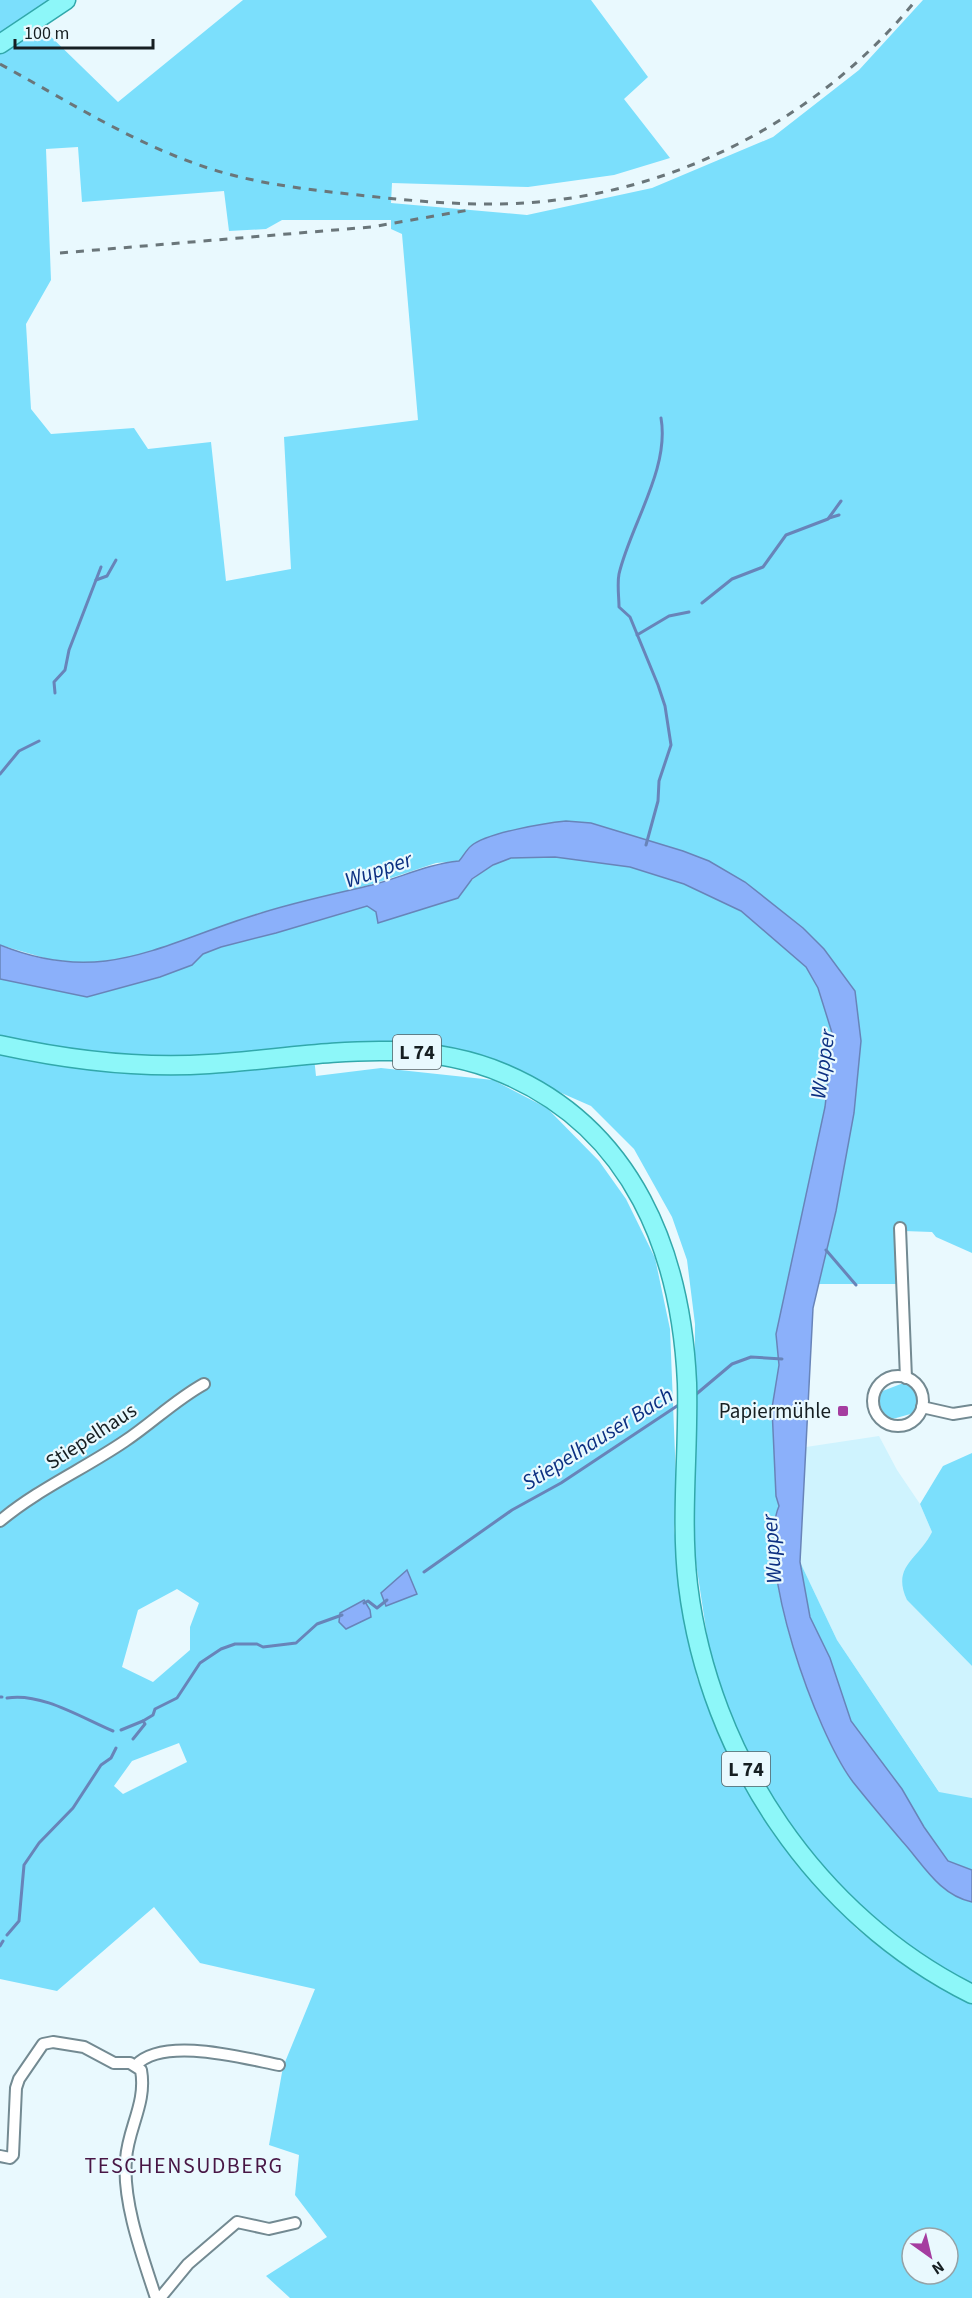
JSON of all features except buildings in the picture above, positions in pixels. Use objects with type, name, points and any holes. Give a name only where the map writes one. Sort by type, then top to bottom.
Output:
[{"type":"main road","points":[[0,44],[66,0]]},
{"type":"main road","name":"L 74","points":[[0,1045],[79,1060],[159,1066],[333,1053],[408,1052],[459,1059],[508,1075],[540,1092],[575,1116],[608,1149],[630,1179],[661,1241],[673,1279],[682,1331],[687,1387],[686,1557],[694,1625],[719,1709],[753,1783],[795,1847],[839,1898],[898,1948],[972,1994]]},
{"type":"street","points":[[900,1228],[906,1378]]},
{"type":"street","points":[[891,1378],[906,1378],[919,1388],[922,1407],[914,1420],[899,1426],[891,1425],[878,1415],[873,1400],[879,1386],[891,1378]]},
{"type":"street","name":"Stiepelhaus","points":[[0,1521],[18,1505],[126,1440],[180,1398],[204,1384]]},
{"type":"street","points":[[922,1407],[953,1414],[972,1412]]},
{"type":"street","points":[[0,2156],[10,2158],[13,2155],[16,2088],[19,2079],[43,2044],[53,2042],[84,2047],[114,2062],[136,2065],[141,2070],[142,2098],[125,2161],[130,2207],[158,2298]]},
{"type":"street","points":[[136,2065],[144,2057],[181,2050],[279,2065]]},
{"type":"street","points":[[158,2298],[188,2264],[237,2222],[269,2229],[294,2223]]},
{"type":"shaded area","points":[[0,0],[53,0],[36,11],[43,29],[118,102],[243,0],[591,0],[648,77],[624,99],[670,158],[614,175],[528,187],[392,183],[391,203],[527,215],[652,188],[773,137],[859,70],[923,0],[972,0],[972,1253],[936,1237],[932,1232],[904,1231],[903,1222],[897,1226],[898,1284],[819,1284],[854,1113],[861,1041],[834,963],[824,949],[803,928],[745,882],[683,851],[591,823],[460,861],[436,863],[373,884],[259,913],[143,955],[86,964],[48,959],[0,945]],"holes":[[[78,147],[82,202],[224,191],[229,231],[266,229],[282,220],[391,220],[391,229],[402,234],[418,420],[284,437],[291,569],[226,581],[211,442],[148,449],[134,428],[51,434],[31,409],[26,324],[51,280],[46,149]]]},
{"type":"shaded area","points":[[566,821],[591,823],[683,851],[709,861],[745,882],[803,928],[824,949],[855,991],[861,1041],[854,1113],[836,1211],[813,1308],[800,1562],[810,1617],[830,1658],[851,1721],[902,1789],[924,1827],[948,1861],[972,1870],[972,1902],[950,1893],[932,1878],[853,1782],[838,1758],[822,1726],[793,1647],[775,1566],[774,1532],[779,1506],[776,1496],[772,1408],[779,1365],[776,1334],[825,1107],[833,1036],[818,988],[806,967],[741,911],[684,884],[630,867],[555,857],[511,858],[493,865],[472,879],[458,898],[378,923],[376,912],[367,906],[221,947],[203,954],[192,965],[160,977],[87,997],[0,979],[0,945],[37,957],[71,962],[102,961],[132,956],[272,910],[459,861],[471,846],[489,837],[531,826]]},
{"type":"shaded area","points":[[518,857],[555,857],[630,867],[684,884],[741,911],[806,967],[818,988],[833,1036],[825,1107],[776,1334],[779,1365],[772,1408],[776,1496],[779,1507],[774,1533],[775,1567],[793,1648],[822,1727],[838,1759],[853,1782],[941,1886],[950,1893],[972,1902],[972,1986],[890,1934],[805,1849],[753,1767],[712,1669],[693,1543],[695,1324],[687,1260],[672,1217],[634,1149],[591,1106],[509,1070],[313,1048],[316,1076],[381,1068],[493,1080],[547,1108],[599,1161],[626,1199],[655,1258],[670,1329],[676,1479],[674,1529],[697,1678],[732,1765],[772,1832],[857,1929],[891,1956],[972,2004],[972,2298],[290,2298],[266,2276],[327,2237],[295,2195],[299,2155],[269,2145],[283,2067],[315,1989],[200,1963],[154,1907],[57,1991],[0,1979],[0,979],[87,997],[160,977],[192,965],[203,954],[221,947],[367,906],[376,912],[378,923],[426,906],[438,905],[496,864]],"holes":[[[177,1589],[199,1603],[190,1627],[190,1650],[153,1682],[122,1667],[138,1610]],[[179,1743],[187,1762],[123,1794],[114,1786],[132,1761]]]},
{"type":"shaded area","points":[[906,1382],[917,1396],[914,1413],[889,1420],[878,1405],[880,1392]]},
{"type":"shaded area","points":[[879,1436],[897,1470],[920,1504],[932,1532],[926,1545],[911,1561],[907,1600],[972,1666],[972,1798],[940,1793],[837,1640],[800,1562],[806,1447]]},
{"type":"shaded area","points":[[972,1453],[972,1666],[907,1600],[902,1579],[909,1563],[932,1532],[920,1504],[943,1466]]},
{"type":"shaded area","points":[[800,1562],[837,1640],[939,1792],[972,1798],[972,1870],[948,1861],[924,1827],[902,1789],[851,1721],[830,1658],[810,1617]]},
{"type":"shaded area","points":[[407,1570],[417,1594],[386,1606],[381,1593]]},
{"type":"shaded area","points":[[364,1600],[371,1617],[346,1629],[339,1622],[340,1613]]},
{"type":"waterway","points":[[646,845],[658,801],[659,781],[671,745],[665,706],[658,685],[630,617],[619,607],[618,582],[624,556],[655,477],[660,457],[661,418]]},
{"type":"waterway","points":[[702,603],[732,579],[763,567],[786,535],[828,519],[841,501]]},
{"type":"waterway","points":[[829,518],[839,515]]},
{"type":"waterway","points":[[96,580],[107,576],[116,560]]},
{"type":"waterway","points":[[55,693],[54,682],[65,670],[69,650],[101,567]]},
{"type":"waterway","points":[[637,635],[669,616],[689,612]]},
{"type":"waterway","points":[[0,774],[19,751],[39,741]]},
{"type":"waterway","points":[[826,1250],[856,1285]]},
{"type":"waterway","name":"Stiepelhauser Bach","points":[[694,1396],[732,1364],[751,1357],[782,1359]]},
{"type":"waterway","name":"Stiepelhauser Bach","points":[[424,1572],[512,1510],[561,1483],[680,1404]]},
{"type":"waterway","name":"Stiepelhauser Bach","points":[[364,1603],[368,1601],[377,1608],[387,1600]]},
{"type":"waterway","name":"Stiepelhauser Bach","points":[[133,1739],[145,1724],[143,1721],[153,1715],[155,1709],[177,1698],[200,1663],[221,1649],[235,1644],[257,1644],[263,1647],[296,1643],[317,1624],[342,1615]]},
{"type":"waterway","points":[[7,1698],[20,1697],[47,1702],[113,1731]]},
{"type":"waterway","points":[[121,1730],[143,1721]]},
{"type":"waterway","name":"Stiepelhauser Bach","points":[[7,1935],[19,1921],[24,1865],[39,1843],[73,1808],[101,1765],[111,1758],[116,1748]]},
{"type":"waterway","name":"Stiepelhauser Bach","points":[[0,1946],[3,1941]]},
{"type":"railway","points":[[0,64],[154,147],[208,168],[247,179],[287,186],[410,200],[474,204],[538,202],[593,194],[646,181],[698,162],[748,139],[795,111],[839,78],[879,41],[916,0]]},
{"type":"railway","points":[[60,253],[371,227],[469,210]]},
{"type":"place","name":"Papiermühle","points":[[843,1411]]},
{"type":"district","name":"TESCHENSUDBERG","points":[[184,2165]]},
{"type":"water label","name":"Wupper","points":[[378,869]]},
{"type":"water label","name":"Wupper","points":[[822,1064]]},
{"type":"water label","name":"Wupper","points":[[771,1549]]}]
